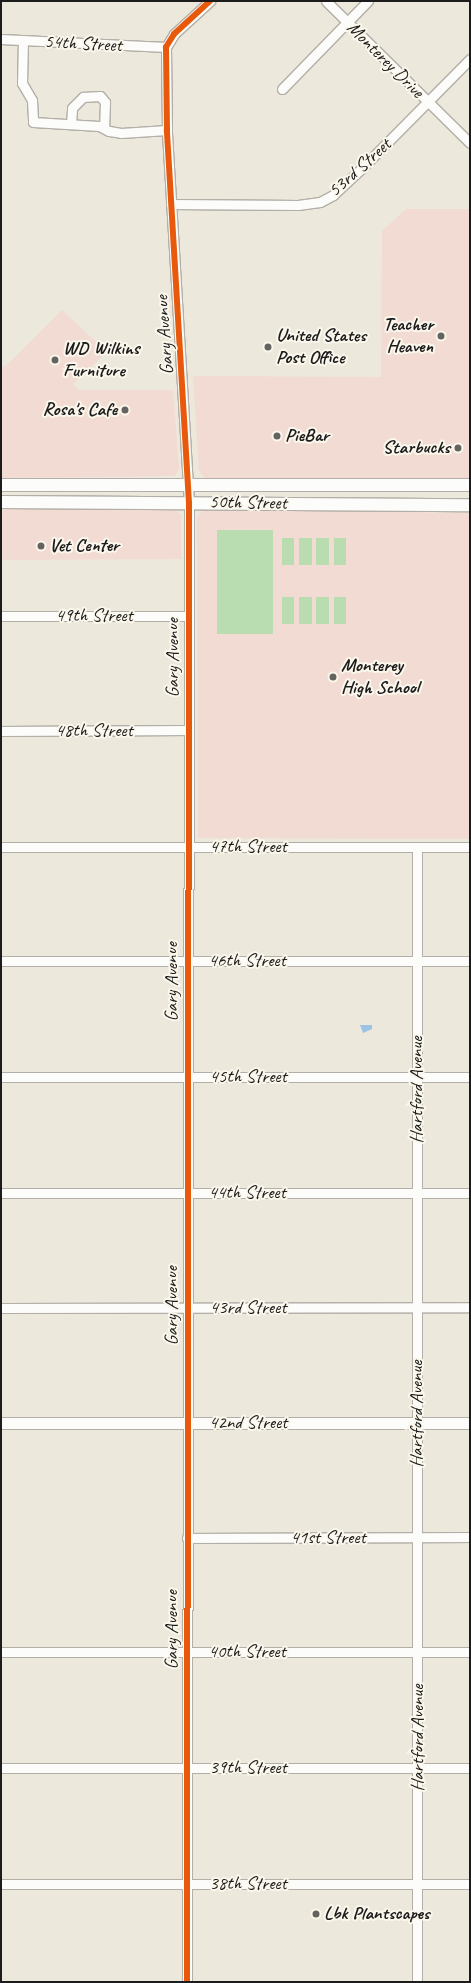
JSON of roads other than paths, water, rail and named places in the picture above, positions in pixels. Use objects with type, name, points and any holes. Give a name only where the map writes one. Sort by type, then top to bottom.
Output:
[{"type":"main road","name":"50th Street","points":[[1,486],[470,485]]},
{"type":"main road","name":"50th Street","points":[[1,502],[470,505]]},
{"type":"street","points":[[166,47],[174,34],[210,1]]},
{"type":"street","name":"Monterey Drive","points":[[326,1],[428,102]]},
{"type":"street","points":[[282,89],[368,1]]},
{"type":"street","name":"54th Street","points":[[1,39],[166,47]]},
{"type":"street","points":[[23,40],[22,84],[32,100],[33,122],[71,124],[104,128],[121,133],[167,130]]},
{"type":"street","name":"Gary Avenue","points":[[166,47],[167,130],[189,485],[187,730],[187,1982]]},
{"type":"street","points":[[470,59],[428,102],[470,143]]},
{"type":"street","points":[[71,124],[72,108],[83,97],[100,96],[105,102],[104,128]]},
{"type":"street","name":"53rd Street","points":[[171,204],[298,205],[320,202],[333,195],[428,102]]},
{"type":"street","name":"49th Street","points":[[1,616],[188,616]]},
{"type":"street","name":"48th Street","points":[[1,731],[187,730]]},
{"type":"street","name":"47th Street","points":[[1,847],[470,847]]},
{"type":"street","name":"Hartford Avenue","points":[[417,847],[417,1982]]},
{"type":"street","name":"46th Street","points":[[1,961],[470,961]]},
{"type":"street","name":"45th Street","points":[[1,1077],[470,1077]]},
{"type":"street","name":"44th Street","points":[[1,1192],[470,1193]]},
{"type":"street","name":"43rd Street","points":[[1,1308],[470,1307]]},
{"type":"street","name":"42nd Street","points":[[1,1423],[470,1423]]},
{"type":"street","name":"41st Street","points":[[187,1538],[470,1537]]},
{"type":"street","name":"40th Street","points":[[1,1652],[470,1652]]},
{"type":"street","name":"39th Street","points":[[1,1768],[470,1768]]},
{"type":"street","name":"38th Street","points":[[1,1884],[470,1884]]},
{"type":"water","points":[[360,1025],[372,1025],[372,1029],[363,1033]]},
{"type":"place","name":"Teacher Heaven","points":[[441,336]]},
{"type":"place","name":"United States Post Office","points":[[268,347]]},
{"type":"place","name":"WD Wilkins Furniture","points":[[55,360]]},
{"type":"place","name":"Rosa's Cafe","points":[[125,410]]},
{"type":"place","name":"PieBar","points":[[277,436]]},
{"type":"place","name":"Starbucks","points":[[458,448]]},
{"type":"place","name":"Vet Center","points":[[41,546]]},
{"type":"place","name":"Monterey High School","points":[[333,677]]},
{"type":"place","name":"Lbk Plantscapes","points":[[316,1914]]}]
